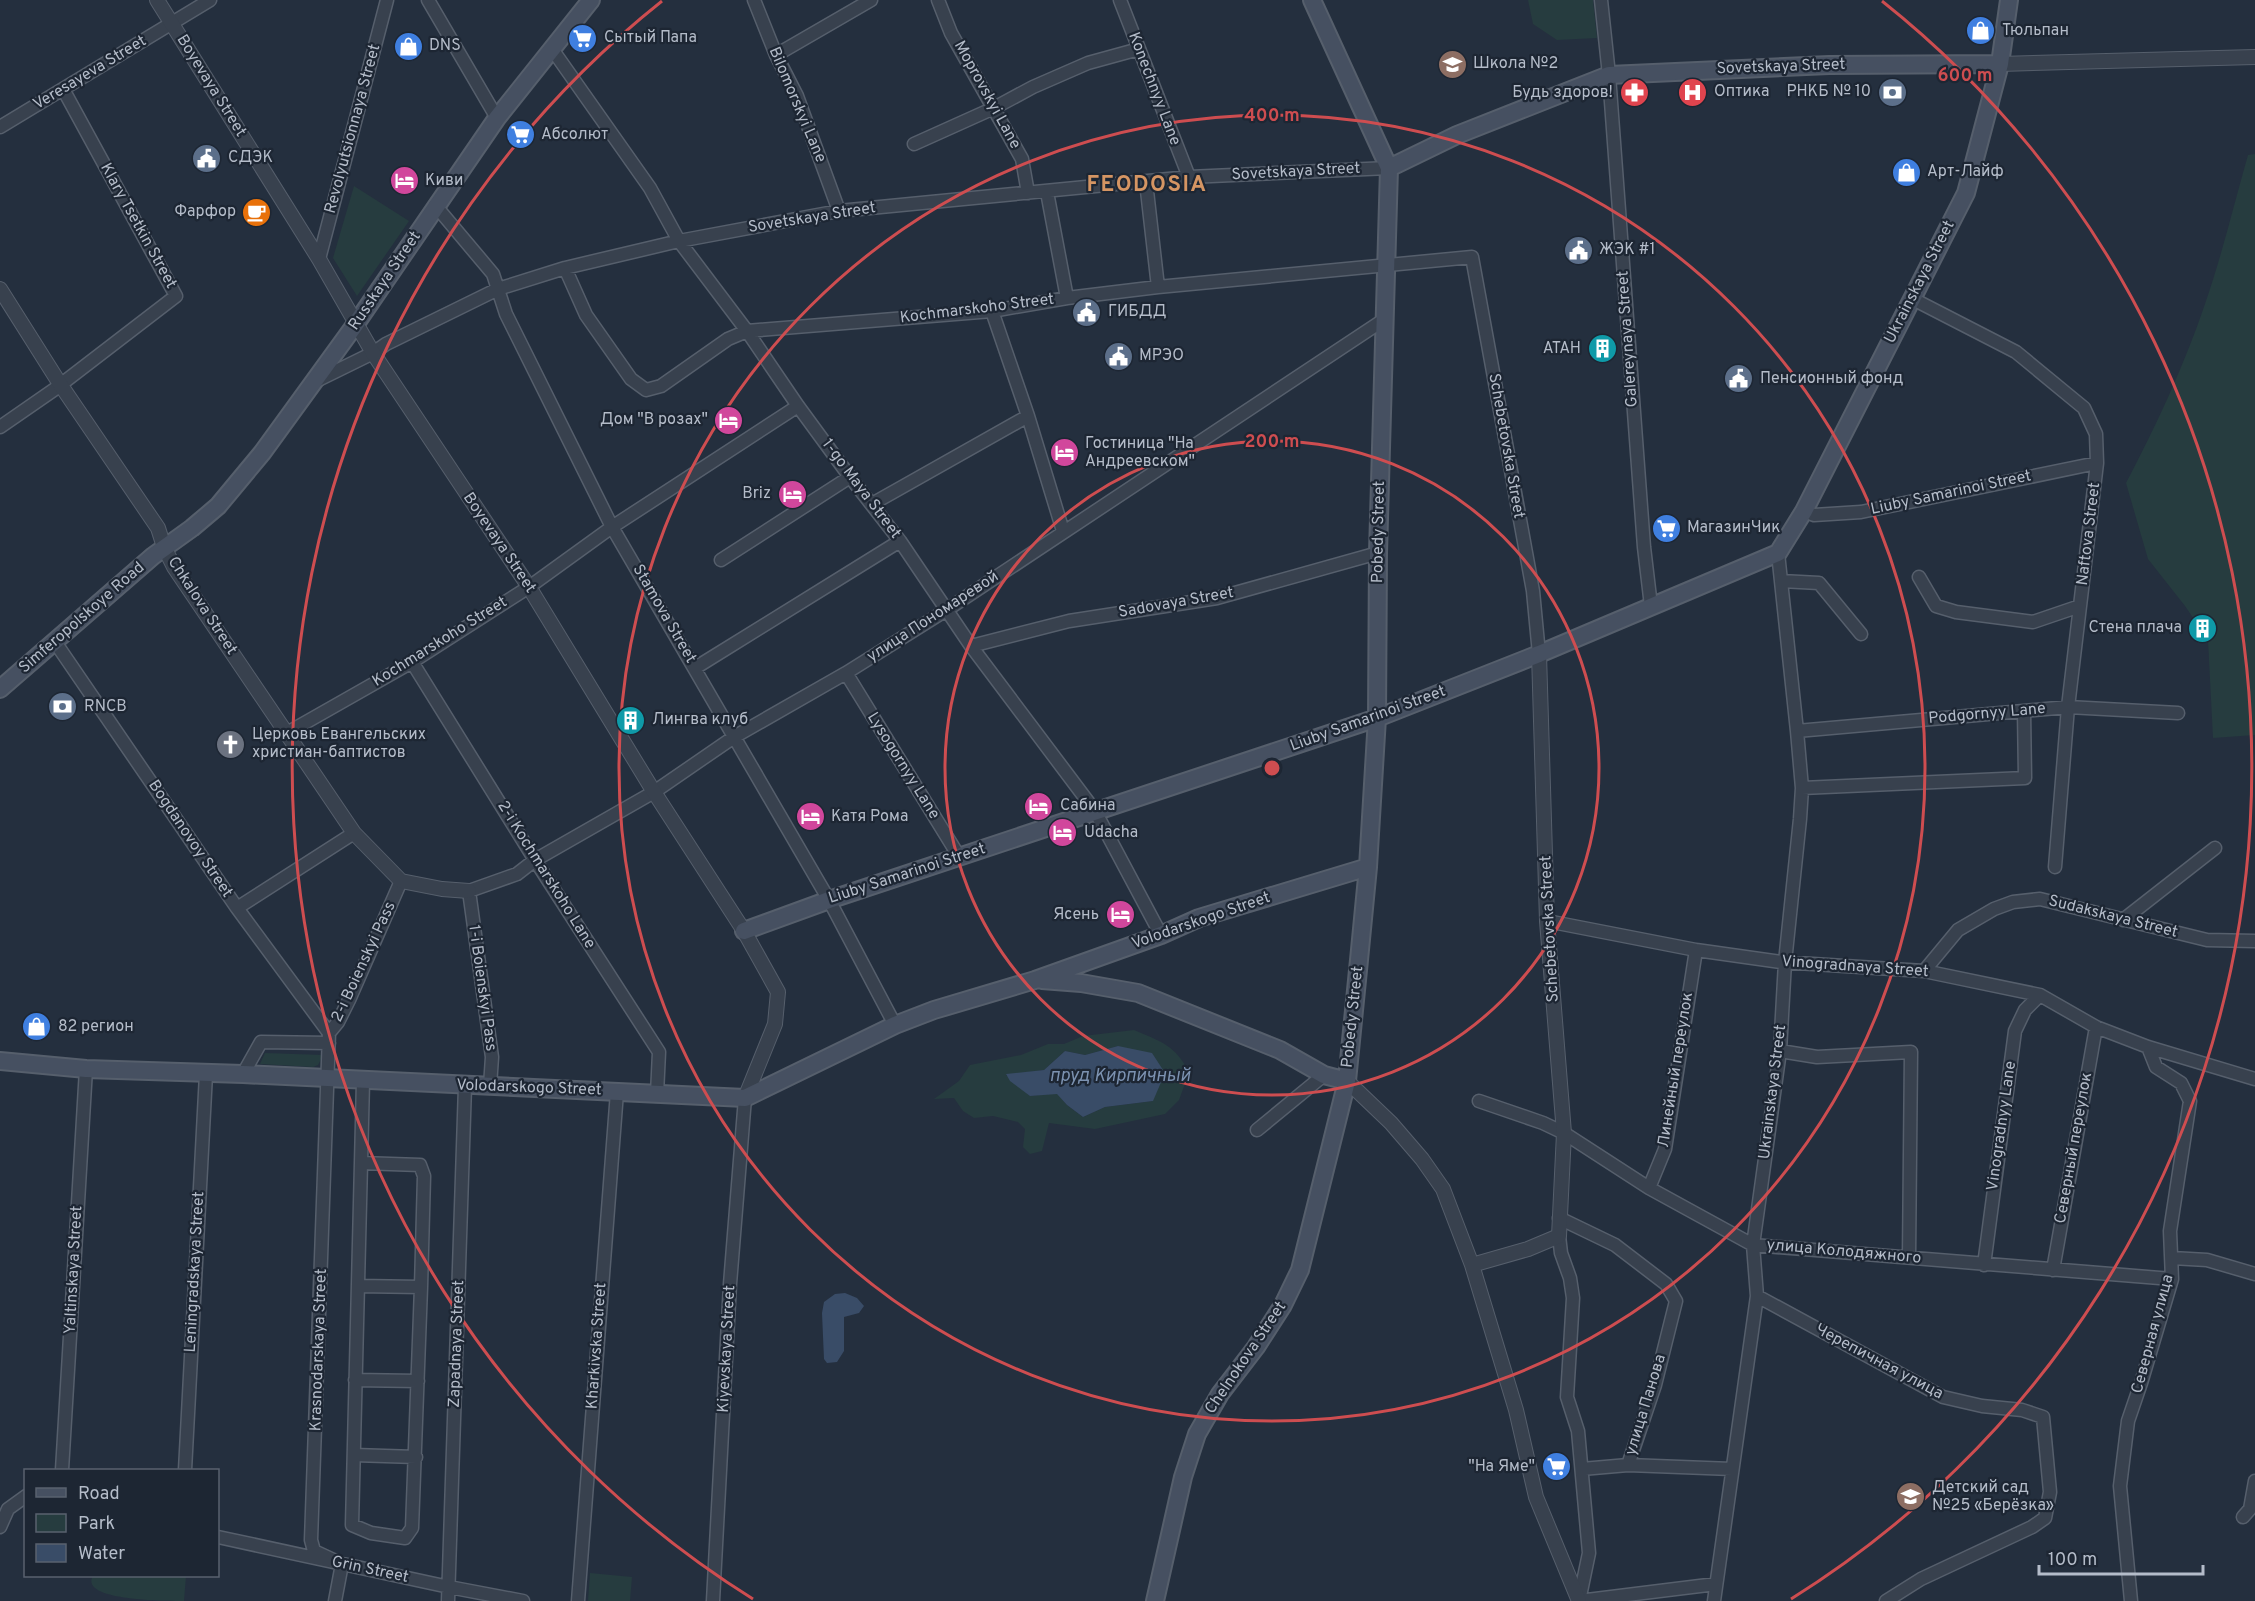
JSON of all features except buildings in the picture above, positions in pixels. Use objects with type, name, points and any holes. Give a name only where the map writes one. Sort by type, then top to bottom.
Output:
[{"type":"main road","name":"Russkaya Street","points":[[164,547],[218,506],[262,453],[355,325],[497,118],[591,0]]},
{"type":"main road","name":"Pobedy Street","points":[[1312,0],[1389,168],[1378,553],[1377,718],[1368,867],[1347,1081]]},
{"type":"main road","name":"Ukrainskaya Street","points":[[1778,553],[1804,511],[1966,193],[2000,64],[2009,0]]},
{"type":"main road","name":"Sovetskaya Street","points":[[1389,168],[1478,126],[1609,75],[1830,65],[2000,64]]},
{"type":"main road","name":"Simferopolskoye Road","points":[[0,689],[164,547]]},
{"type":"main road","name":"Liuby Samarinoi Street","points":[[744,931],[829,900],[1377,718],[1539,654],[1778,553]]},
{"type":"main road","name":"Volodarskogo Street","points":[[0,1061],[86,1069],[243,1074],[745,1098],[895,1025],[934,1010],[1035,980],[1161,935],[1199,918],[1368,867]]},
{"type":"main road","name":"Volodarskogo Street","points":[[1035,980],[1081,983],[1138,993],[1280,1050],[1324,1075],[1347,1081]]},
{"type":"main road","name":"Chelnokova Street","points":[[1155,1601],[1183,1477],[1197,1434],[1220,1394],[1256,1347],[1283,1305],[1300,1270],[1347,1081]]},
{"type":"street","name":"Boyevaya Street","points":[[158,0],[319,259],[355,325],[529,587],[654,792],[744,931],[778,992],[775,1024],[745,1098]]},
{"type":"street","name":"Veresayeva Street","points":[[0,127],[210,0]]},
{"type":"street","name":"Revolyutsionnaya Street","points":[[319,259],[387,0]]},
{"type":"street","points":[[428,0],[497,118]]},
{"type":"street","name":"Bilomorskyi Lane","points":[[754,0],[776,55],[797,96],[839,211]]},
{"type":"street","points":[[776,55],[871,0]]},
{"type":"street","name":"Moprovskyi Lane","points":[[938,0],[951,33],[1022,159],[1028,193]]},
{"type":"street","name":"Konechnyy Lane","points":[[1120,0],[1189,177]]},
{"type":"street","name":"Galereynaya Street","points":[[1601,0],[1609,75],[1644,547],[1651,606]]},
{"type":"street","name":"1-go Maya Street","points":[[552,49],[650,188],[679,241],[747,331],[850,477],[900,541],[971,646],[1095,811],[1161,935]]},
{"type":"street","points":[[914,144],[1088,63],[1139,49]]},
{"type":"street","name":"Sovetskaya Street","points":[[2000,64],[2255,57]]},
{"type":"street","name":"Klary Tsetkin Street","points":[[0,426],[60,384],[176,296],[63,89]]},
{"type":"street","name":"Sovetskaya Street","points":[[314,381],[498,289],[565,268],[679,241],[839,211],[1189,177],[1389,168]]},
{"type":"street","points":[[1146,182],[1158,287]]},
{"type":"street","points":[[1047,192],[1067,298]]},
{"type":"street","name":"Stamova Street","points":[[435,206],[493,274],[506,314],[612,526],[829,900],[895,1025]]},
{"type":"street","name":"Kochmarskoho Street","points":[[565,268],[586,315],[631,379],[646,390],[661,386],[728,339],[747,331],[992,311],[1067,298],[1158,287],[1472,256]]},
{"type":"street","name":"Schebetovska Street","points":[[1472,256],[1533,591],[1539,654],[1547,921],[1564,1134],[1559,1236],[1560,1253],[1570,1278],[1574,1298],[1568,1397],[1578,1431],[1589,1553],[1579,1601]]},
{"type":"street","name":"Chkalova Street","points":[[0,289],[60,384],[158,528],[174,567],[354,833],[401,881]]},
{"type":"street","name":"Naftova Street","points":[[1911,298],[2016,352],[2084,408],[2096,434],[2097,463],[2068,707],[2055,867]]},
{"type":"street","points":[[992,311],[1028,416],[1063,531]]},
{"type":"street","name":"улица Пономаревой","points":[[469,891],[517,874],[536,860],[654,792],[734,737],[846,673],[948,609],[1385,319]]},
{"type":"street","name":"Kochmarskoho Street","points":[[287,733],[412,662],[529,587],[612,526],[798,406]]},
{"type":"street","points":[[872,504],[1028,416]]},
{"type":"street","name":"Liuby Samarinoi Street","points":[[1804,511],[1814,515],[1861,512],[2097,463]]},
{"type":"street","points":[[721,560],[850,477]]},
{"type":"street","points":[[695,668],[900,541]]},
{"type":"street","name":"Sadovaya Street","points":[[971,646],[1069,621],[1216,598],[1378,553]]},
{"type":"street","name":"Ukrainskaya Street","points":[[1714,1601],[1757,1296],[1753,1245],[1780,1051],[1785,962],[1802,788],[1778,553]]},
{"type":"street","points":[[1919,577],[1936,606],[1956,612],[2033,622],[2080,606]]},
{"type":"street","points":[[1781,580],[1820,583],[1861,634]]},
{"type":"street","name":"Bogdanovoy Street","points":[[55,642],[329,1038]]},
{"type":"street","name":"2-i Kochmarskoho Lane","points":[[412,662],[659,1052],[657,1094]]},
{"type":"street","name":"Lysogornyy Lane","points":[[846,673],[960,858]]},
{"type":"street","name":"Podgornyy Lane","points":[[1797,731],[2068,707],[2178,713]]},
{"type":"street","points":[[1802,788],[2025,778],[2024,711]]},
{"type":"street","points":[[237,908],[354,833]]},
{"type":"street","points":[[2123,920],[2215,848]]},
{"type":"street","points":[[401,881],[442,889],[469,891]]},
{"type":"street","name":"2-i Boienskyi Pass","points":[[328,1079],[329,1038],[349,1000],[401,881]]},
{"type":"street","name":"1-i Boienskyi Pass","points":[[469,891],[492,1057],[490,1086]]},
{"type":"street","name":"Sudakskaya Street","points":[[1924,971],[1958,930],[1994,909],[2013,902],[2040,899],[2207,940],[2255,941]]},
{"type":"street","name":"Vinogradnaya Street","points":[[1547,921],[1696,950],[1785,962],[1924,971],[2040,995],[2096,1027],[2148,1047],[2255,1079]]},
{"type":"street","name":"Линейный переулок","points":[[1649,1188],[1665,1149],[1696,950]]},
{"type":"street","name":"Vinogradnyy Lane","points":[[1984,1264],[2015,1031],[2025,1010],[2040,995]]},
{"type":"street","name":"Северный переулок","points":[[2053,1270],[2096,1027]]},
{"type":"street","points":[[243,1074],[261,1042],[329,1038]]},
{"type":"street","name":"Северная улица","points":[[2132,1601],[2120,1486],[2128,1421],[2172,1279],[2170,1231],[2190,1101],[2181,1083],[2156,1067],[2148,1047]]},
{"type":"street","points":[[1780,1051],[1817,1057],[1911,1052],[1909,1257]]},
{"type":"street","name":"Yaltinskaya Street","points":[[62,1469],[86,1069]]},
{"type":"street","name":"Leningradskaya Street","points":[[185,1469],[206,1074]]},
{"type":"street","points":[[1257,1130],[1324,1075]]},
{"type":"street","name":"Krasnodarskaya Street","points":[[328,1079],[311,1540],[314,1551],[342,1564]]},
{"type":"street","points":[[360,1163],[420,1165],[424,1176],[416,1457],[412,1528],[405,1538],[371,1533],[352,1525],[360,1163],[363,1125],[363,1081]]},
{"type":"street","points":[[1347,1081],[1391,1124],[1427,1166],[1443,1189],[1472,1265],[1516,1410],[1536,1497],[1579,1601],[1716,1584]]},
{"type":"street","name":"Zapadnaya Street","points":[[448,1601],[465,1086]]},
{"type":"street","name":"Kharkivska Street","points":[[578,1601],[617,1092]]},
{"type":"street","name":"Kiyevskaya Street","points":[[713,1601],[729,1296],[745,1098]]},
{"type":"street","name":"улица Колодяжного","points":[[1479,1101],[1543,1123],[1564,1134],[1649,1188],[1753,1245],[2172,1279]]},
{"type":"street","name":"улица Панова","points":[[1559,1218],[1616,1245],[1666,1284],[1676,1301],[1655,1385],[1628,1465],[1582,1469]]},
{"type":"street","points":[[1472,1265],[1528,1249],[1559,1236]]},
{"type":"street","points":[[2172,1258],[2207,1260],[2255,1274]]},
{"type":"street","points":[[358,1286],[421,1287]]},
{"type":"street","name":"Черепичная улица","points":[[1757,1296],[1943,1397],[1982,1406],[2022,1410],[2043,1417],[2050,1492],[2045,1518],[2032,1527],[1921,1579],[1886,1601]]},
{"type":"street","points":[[356,1380],[418,1381]]},
{"type":"street","points":[[354,1455],[416,1457]]},
{"type":"street","points":[[1628,1465],[1732,1469]]},
{"type":"street","points":[[2243,1517],[2250,1509],[2255,1481]]},
{"type":"street","points":[[0,1527],[8,1509],[24,1497]]},
{"type":"street","name":"Grin Street","points":[[219,1537],[523,1601]]},
{"type":"street","points":[[335,1601],[342,1564]]},
{"type":"green space","points":[[1528,0],[1593,0],[1597,38],[1557,40],[1533,24]]},
{"type":"green space","points":[[2255,154],[2255,735],[2213,738],[2208,640],[2148,559],[2126,483],[2179,373],[2217,267],[2248,155]]},
{"type":"green space","points":[[354,186],[409,221],[357,296],[333,258]]},
{"type":"green space","points":[[1134,1030],[1167,1045],[1179,1056],[1189,1073],[1179,1100],[1165,1114],[1095,1129],[1049,1123],[1042,1151],[1030,1154],[1023,1147],[1025,1129],[1018,1122],[993,1116],[974,1118],[963,1111],[954,1098],[934,1099],[959,1081],[970,1065],[1021,1055],[1048,1044],[1064,1044],[1083,1036]],"holes":[[[1118,1046],[1153,1101],[1105,1107],[1083,1117],[1067,1105],[1057,1093],[1030,1096],[1006,1075],[1044,1070],[1065,1051],[1085,1055]]]},
{"type":"green space","points":[[265,1053],[323,1055],[318,1065],[313,1067],[260,1064]]},
{"type":"green space","points":[[590,1573],[632,1577],[630,1601],[588,1601]]},
{"type":"green space","points":[[93,1577],[186,1577],[184,1601],[127,1598],[111,1595],[92,1584]]},
{"type":"water","name":"пруд Кирпичный","points":[[1118,1046],[1152,1053],[1165,1073],[1153,1101],[1105,1107],[1083,1117],[1057,1094],[1030,1096],[1010,1081],[1006,1074],[1044,1070],[1065,1051],[1085,1055]]},
{"type":"water","points":[[845,1293],[857,1298],[864,1306],[859,1313],[844,1317],[844,1351],[837,1362],[827,1363],[824,1359],[822,1313],[824,1302],[835,1294]]},
{"type":"place","name":"Тюльпан","points":[[1981,31]]},
{"type":"place","name":"Сытый Папа","points":[[583,38]]},
{"type":"place","name":"DNS","points":[[408,46]]},
{"type":"place","name":"Школа №2","points":[[1452,64]]},
{"type":"place","name":"Оптика","points":[[1693,92]]},
{"type":"place","name":"РНКБ № 10","points":[[1892,92]]},
{"type":"place","name":"Будь здоров!","points":[[1634,93]]},
{"type":"place","name":"Абсолют","points":[[520,135]]},
{"type":"place","name":"СДЭК","points":[[207,158]]},
{"type":"place","name":"Арт-Лайф","points":[[1906,172]]},
{"type":"place","name":"Киви","points":[[404,181]]},
{"type":"place","name":"Фарфор","points":[[257,212]]},
{"type":"place","name":"ЖЭК #1","points":[[1578,250]]},
{"type":"place","name":"ГИБДД","points":[[1087,312]]},
{"type":"place","name":"АТАН","points":[[1602,349]]},
{"type":"place","name":"МРЭО","points":[[1118,356]]},
{"type":"place","name":"Пенсионный фонд","points":[[1739,379]]},
{"type":"place","name":"Дом \"В розах\"","points":[[729,420]]},
{"type":"place","name":"Гостиница \"На Андреевском\"","points":[[1064,453]]},
{"type":"place","name":"Briz","points":[[792,494]]},
{"type":"place","name":"МагазинЧик","points":[[1666,528]]},
{"type":"place","name":"Стена плача","points":[[2203,628]]},
{"type":"place","name":"RNCB","points":[[63,707]]},
{"type":"place","name":"Лингва клуб","points":[[631,720]]},
{"type":"place","name":"Церковь Евангельских христиан-баптистов","points":[[231,744]]},
{"type":"place","name":"Сабина","points":[[1039,806]]},
{"type":"place","name":"Катя Рома","points":[[810,817]]},
{"type":"place","name":"Udacha","points":[[1063,833]]},
{"type":"place","name":"Ясень","points":[[1120,915]]},
{"type":"place","name":"82 регион","points":[[37,1027]]},
{"type":"place","name":"\"На Яме\"","points":[[1556,1467]]},
{"type":"place","name":"Детский сад №25 «Берёзка»","points":[[1911,1497]]},
{"type":"district","name":"FEODOSIA","points":[[1147,185]]}]
